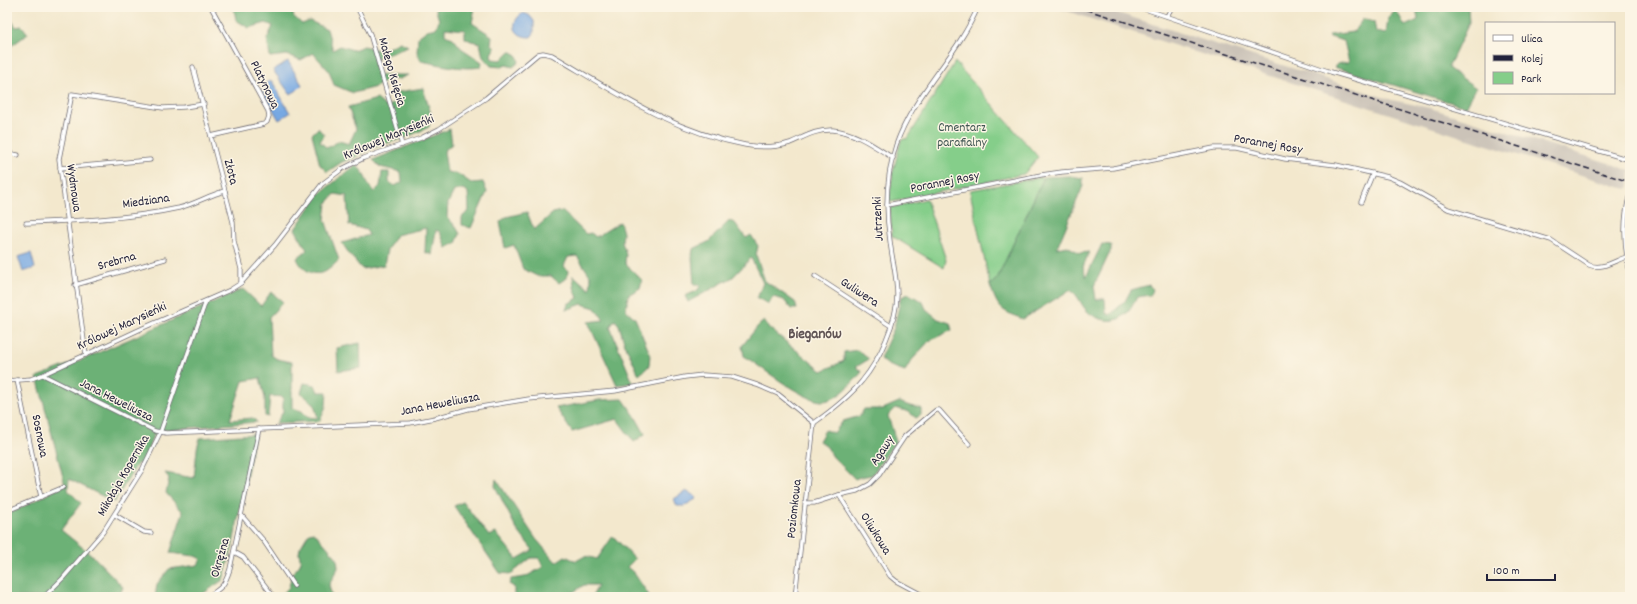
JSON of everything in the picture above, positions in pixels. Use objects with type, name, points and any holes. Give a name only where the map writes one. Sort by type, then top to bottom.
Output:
[{"type":"street","name":"Platynowa","points":[[211,7],[268,111],[269,116],[267,122],[264,124],[211,136]]},
{"type":"street","name":"Małego Księcia","points":[[357,7],[370,34],[402,145]]},
{"type":"street","name":"Jutrzenki","points":[[814,423],[840,403],[862,381],[880,352],[891,326],[897,294],[889,239],[887,205],[887,191],[892,158],[910,113],[922,92],[959,43],[978,7]]},
{"type":"street","points":[[1139,7],[1331,72],[1630,160]]},
{"type":"street","points":[[1167,16],[1172,7]]},
{"type":"street","name":"Królowej Marysieńki","points":[[7,381],[42,375],[143,328],[230,290],[241,283],[282,237],[322,184],[342,169],[364,158],[402,145],[439,129],[475,106],[503,84],[534,56],[543,53],[552,55],[644,110],[705,135],[745,145],[765,148],[788,143],[819,131],[833,130],[852,135],[869,143],[892,158]]},
{"type":"street","name":"Złota","points":[[193,67],[204,104],[233,222],[234,241],[241,269],[241,283]]},
{"type":"street","name":"Wydmowa","points":[[86,355],[75,285],[59,159],[72,94],[163,108],[204,104]]},
{"type":"street","name":"Porannej Rosy","points":[[887,205],[1062,172],[1113,168],[1214,148],[1237,148],[1285,159],[1336,165],[1373,173],[1400,182],[1448,209],[1551,240],[1596,268],[1626,257]]},
{"type":"street","points":[[7,153],[18,155]]},
{"type":"street","points":[[60,168],[150,160]]},
{"type":"street","points":[[1361,202],[1373,173]]},
{"type":"street","name":"Miedziana","points":[[26,223],[110,218],[179,208],[225,191]]},
{"type":"street","points":[[1630,194],[1625,218],[1624,236],[1626,257],[1630,273]]},
{"type":"street","name":"Srebrna","points":[[75,285],[165,259]]},
{"type":"street","name":"Guliwera","points":[[816,276],[891,326]]},
{"type":"street","name":"Mikołaja Kopernika","points":[[44,597],[90,548],[115,515],[142,470],[160,433],[206,301]]},
{"type":"street","name":"Jana Heweliusza","points":[[42,375],[160,433],[410,423],[468,409],[529,399],[615,391],[685,377],[703,375],[732,377],[778,394],[814,423]]},
{"type":"street","name":"Sosnowa","points":[[17,380],[41,497]]},
{"type":"street","name":"Agawy","points":[[839,495],[857,491],[870,484],[879,475],[905,436],[936,410],[940,410],[969,444]]},
{"type":"street","name":"Poziomkowa","points":[[795,597],[814,423]]},
{"type":"street","name":"Okrężna","points":[[207,597],[220,589],[226,582],[242,516],[259,429]]},
{"type":"street","points":[[7,511],[64,487]]},
{"type":"street","points":[[806,503],[814,503],[839,495]]},
{"type":"street","name":"Oliwkowa","points":[[839,495],[890,576],[896,581],[926,597]]},
{"type":"street","points":[[115,515],[144,532],[151,533]]},
{"type":"street","points":[[242,516],[263,540],[294,586]]},
{"type":"street","points":[[234,552],[243,557],[274,597]]},
{"type":"shaded area","points":[[1054,7],[1099,7],[1392,100],[1430,108],[1612,164],[1630,171],[1629,186],[1628,189],[1619,187]]},
{"type":"green space","points":[[237,7],[295,7],[293,16],[302,24],[310,21],[327,29],[333,50],[340,46],[353,50],[364,46],[382,51],[400,42],[408,46],[374,60],[377,75],[408,75],[399,79],[387,80],[376,87],[353,93],[334,85],[329,71],[313,53],[301,60],[287,55],[270,57],[267,39],[273,26],[266,23],[249,28],[236,20],[234,9]]},
{"type":"green space","points":[[435,7],[475,7],[472,23],[492,36],[491,44],[495,47],[491,54],[492,59],[501,60],[510,51],[517,55],[519,62],[513,67],[506,65],[502,67],[491,66],[483,57],[480,43],[465,38],[465,30],[445,28],[445,35],[453,38],[461,48],[482,62],[481,67],[458,67],[421,61],[417,52],[418,37],[427,30],[436,28],[439,20]]},
{"type":"green space","points":[[1404,7],[1468,7],[1469,23],[1448,68],[1476,88],[1466,107],[1334,67],[1337,64],[1349,62],[1344,41],[1330,37],[1329,35],[1353,32],[1363,19],[1374,22],[1376,32],[1386,34],[1388,18],[1396,10],[1405,26],[1418,20],[1416,8],[1407,9]]},
{"type":"green space","points":[[7,16],[16,27],[22,26],[28,34],[8,48],[8,62],[7,62]]},
{"type":"green space","name":"Cmentarz parafialny","points":[[955,62],[1038,157],[1024,174],[891,202],[889,200],[893,172],[901,140],[908,138]]},
{"type":"green space","points":[[423,88],[431,114],[429,127],[407,137],[372,148],[356,157],[342,162],[327,172],[320,165],[312,134],[318,128],[324,135],[320,142],[327,148],[339,141],[349,144],[356,129],[348,107],[377,99],[386,107],[394,103],[393,93]]},
{"type":"green space","points":[[450,129],[452,144],[444,151],[447,172],[458,174],[471,183],[483,182],[487,192],[471,228],[462,225],[462,217],[469,211],[468,192],[464,189],[454,191],[448,203],[447,217],[460,234],[456,243],[446,248],[440,232],[436,230],[432,255],[425,252],[426,228],[396,235],[387,250],[384,265],[362,269],[342,243],[369,235],[366,230],[349,225],[347,196],[335,194],[327,203],[325,220],[339,260],[329,270],[318,274],[306,270],[300,265],[297,258],[307,250],[295,229],[319,194],[356,165],[362,171],[374,192],[380,186],[382,172],[389,172],[389,182],[395,186],[402,182],[401,172],[380,167],[373,160]]},
{"type":"green space","points":[[1070,176],[1083,178],[1083,186],[1057,248],[1067,246],[1080,253],[1089,252],[1083,267],[1086,277],[1102,244],[1111,245],[1111,250],[1094,286],[1096,299],[1105,299],[1106,313],[1110,315],[1125,301],[1131,290],[1149,285],[1153,289],[1151,295],[1137,297],[1129,311],[1118,319],[1104,320],[1090,314],[1075,294],[1070,290],[1023,319],[1000,307],[995,299],[990,285],[997,279],[1044,177]]},
{"type":"green space","points":[[1044,177],[997,279],[990,285],[970,192],[971,190]]},
{"type":"green space","points":[[926,199],[946,260],[944,268],[892,236],[890,208]]},
{"type":"green space","points":[[562,211],[586,234],[591,233],[596,237],[620,222],[623,233],[622,242],[626,254],[625,263],[642,280],[640,288],[628,295],[626,310],[635,318],[650,354],[649,366],[639,375],[624,342],[619,325],[615,320],[610,327],[633,383],[617,385],[588,322],[604,320],[595,308],[582,304],[566,310],[568,304],[578,298],[574,287],[573,275],[590,290],[591,277],[577,256],[568,257],[564,266],[568,271],[567,278],[559,283],[551,276],[537,276],[523,269],[514,245],[505,248],[500,222],[506,217],[527,212],[534,230],[553,213]]},
{"type":"green space","points":[[729,221],[735,223],[746,238],[751,235],[758,246],[756,255],[765,281],[795,302],[797,309],[791,309],[784,300],[773,297],[769,304],[757,298],[763,283],[751,258],[733,277],[688,302],[685,296],[697,291],[701,285],[694,285],[693,249],[708,242]]},
{"type":"green space","points":[[243,289],[261,306],[271,292],[283,302],[269,317],[271,355],[277,359],[292,362],[292,408],[302,411],[307,417],[318,418],[314,404],[301,393],[304,383],[315,385],[318,392],[327,392],[326,406],[320,421],[276,423],[283,412],[283,397],[270,396],[268,417],[265,416],[265,398],[260,378],[243,381],[230,420],[253,418],[257,422],[163,430],[153,436],[142,465],[138,463],[114,502],[69,479],[68,490],[81,503],[61,530],[93,556],[123,587],[119,597],[7,597],[7,515],[65,485],[37,377],[91,356]]},
{"type":"green space","points":[[909,294],[923,302],[926,309],[938,319],[950,323],[952,330],[929,341],[912,360],[905,371],[888,365],[880,358],[894,328],[901,297]]},
{"type":"green space","points":[[764,321],[769,328],[822,371],[844,361],[844,352],[857,350],[869,359],[856,367],[862,372],[840,394],[830,400],[816,400],[783,383],[744,356],[742,346],[758,326]]},
{"type":"green space","points":[[360,343],[361,368],[338,371],[337,348]]},
{"type":"green space","points":[[623,399],[645,434],[634,442],[617,419],[572,432],[556,408],[599,400]]},
{"type":"green space","points":[[899,402],[921,408],[921,415],[916,418],[909,412],[896,408],[888,416],[896,441],[872,475],[855,479],[833,457],[827,447],[819,441],[825,430],[834,433],[843,421],[860,416],[864,409],[883,409]]},
{"type":"green space","points":[[255,434],[232,549],[223,580],[198,597],[155,597],[157,584],[169,569],[198,565],[201,559],[195,556],[170,553],[183,512],[166,493],[169,478],[165,473],[194,478],[197,449],[200,438]]},
{"type":"green space","points":[[496,479],[536,539],[556,562],[565,556],[576,561],[585,556],[597,559],[613,536],[635,559],[627,567],[634,573],[650,597],[588,597],[593,595],[598,585],[584,585],[566,597],[514,597],[514,587],[509,584],[511,579],[525,577],[543,567],[539,558],[531,558],[511,574],[500,573],[454,506],[463,502],[489,536],[496,533],[517,559],[533,550],[517,530],[495,486]]},
{"type":"green space","points":[[314,532],[337,558],[338,568],[329,585],[332,597],[280,597],[289,587],[292,574],[299,566],[301,561],[299,553],[300,548],[309,533]]},
{"type":"water","points":[[523,13],[529,15],[534,21],[534,33],[531,37],[521,35],[515,30],[515,22]]},
{"type":"water","points":[[288,61],[302,85],[290,94],[273,70]]},
{"type":"water","points":[[269,81],[272,81],[290,113],[279,120],[262,91],[263,86]]},
{"type":"water","points":[[31,253],[35,268],[23,272],[18,257]]},
{"type":"water","points":[[686,491],[695,496],[696,499],[684,506],[677,506],[674,499]]},
{"type":"railway","points":[[1078,7],[1630,182]]},
{"type":"district","name":"Bieganów","points":[[815,335]]}]
